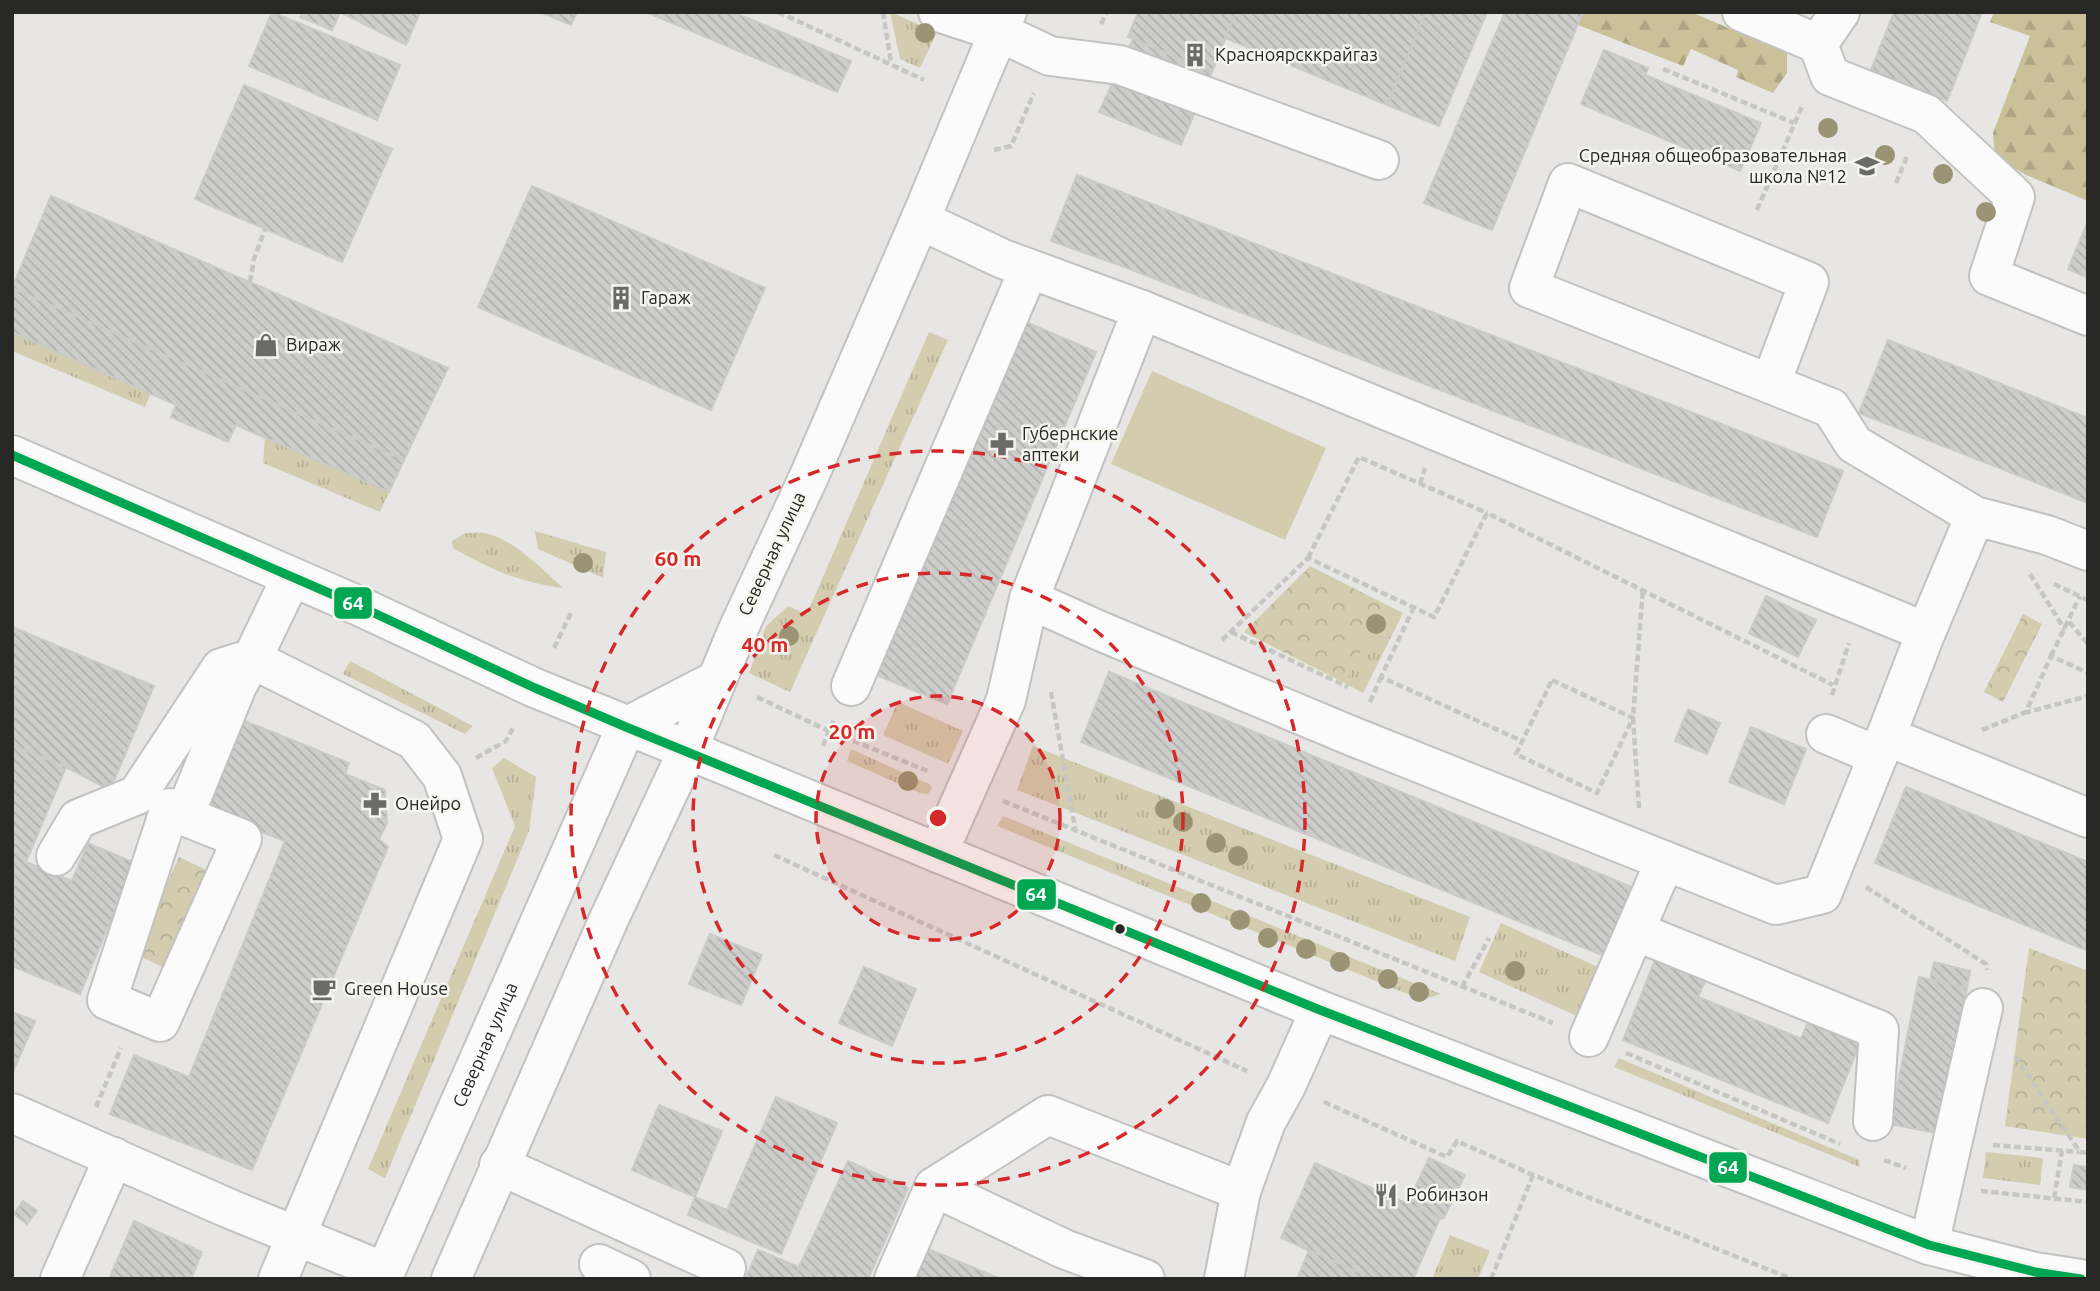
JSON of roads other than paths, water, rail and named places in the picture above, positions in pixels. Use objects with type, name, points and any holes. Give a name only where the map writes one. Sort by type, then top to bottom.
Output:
[{"type":"street","points":[[938,12],[1003,22],[1050,56],[1120,65],[1378,160]]},
{"type":"street","points":[[1742,12],[1818,44],[1830,76],[1926,114],[2015,197],[1989,276],[2088,316]]},
{"type":"street","points":[[1818,44],[1840,12]]},
{"type":"street","name":"Северная улица","points":[[688,751],[715,681],[810,474],[1003,22]]},
{"type":"street","points":[[1771,383],[1809,282],[1568,183],[1529,288],[1832,408],[1854,444],[1975,516],[2048,535],[2088,551]]},
{"type":"street","points":[[920,220],[1029,269],[1142,310],[1926,632]]},
{"type":"street","points":[[851,686],[1029,269]]},
{"type":"street","points":[[938,853],[1006,701],[1029,598],[1142,310]]},
{"type":"street","points":[[12,455],[626,727],[1320,1010],[1929,1245],[2033,1275],[2081,1279]]},
{"type":"street","points":[[1029,598],[1354,737],[1776,905],[1822,894],[1975,516]]},
{"type":"street","points":[[184,816],[237,686],[291,578]]},
{"type":"street","points":[[56,856],[78,819],[137,795],[221,668],[252,659],[414,740],[442,776],[463,839],[278,1279]]},
{"type":"street","points":[[626,727],[715,681]]},
{"type":"street","name":"Северная улица","points":[[384,1276],[626,727]]},
{"type":"street","points":[[1826,734],[1927,753],[2088,818]]},
{"type":"street","points":[[451,1279],[608,921],[688,751]]},
{"type":"street","points":[[170,808],[184,816],[242,839],[160,1022],[107,1000],[170,808]]},
{"type":"street","points":[[1589,1037],[1635,931],[1653,855]]},
{"type":"street","points":[[1635,931],[1879,1030],[1873,1121]]},
{"type":"street","points":[[1929,1245],[1983,1008]]},
{"type":"street","points":[[1224,1279],[1241,1191],[1266,1122],[1286,1086],[1320,1010]]},
{"type":"street","points":[[12,1113],[384,1276]]},
{"type":"street","points":[[894,1279],[934,1187],[1048,1115],[1241,1191]]},
{"type":"street","points":[[60,1279],[114,1157]]},
{"type":"street","points":[[499,1165],[726,1268],[722,1279]]},
{"type":"street","points":[[934,1187],[1059,1264],[1146,1279]]},
{"type":"place","name":"Красноярсккрайгаз","points":[[1195,55]]},
{"type":"place","name":"Средняя общеобразовательная школа №12","points":[[1867,166]]},
{"type":"place","name":"Гараж","points":[[621,298]]},
{"type":"place","name":"Вираж","points":[[266,345]]},
{"type":"place","name":"Губернские аптеки","points":[[1002,444]]},
{"type":"place","name":"Онейро","points":[[375,804]]},
{"type":"place","name":"Green House","points":[[324,989]]},
{"type":"place","name":"Робинзон","points":[[1386,1195]]}]
